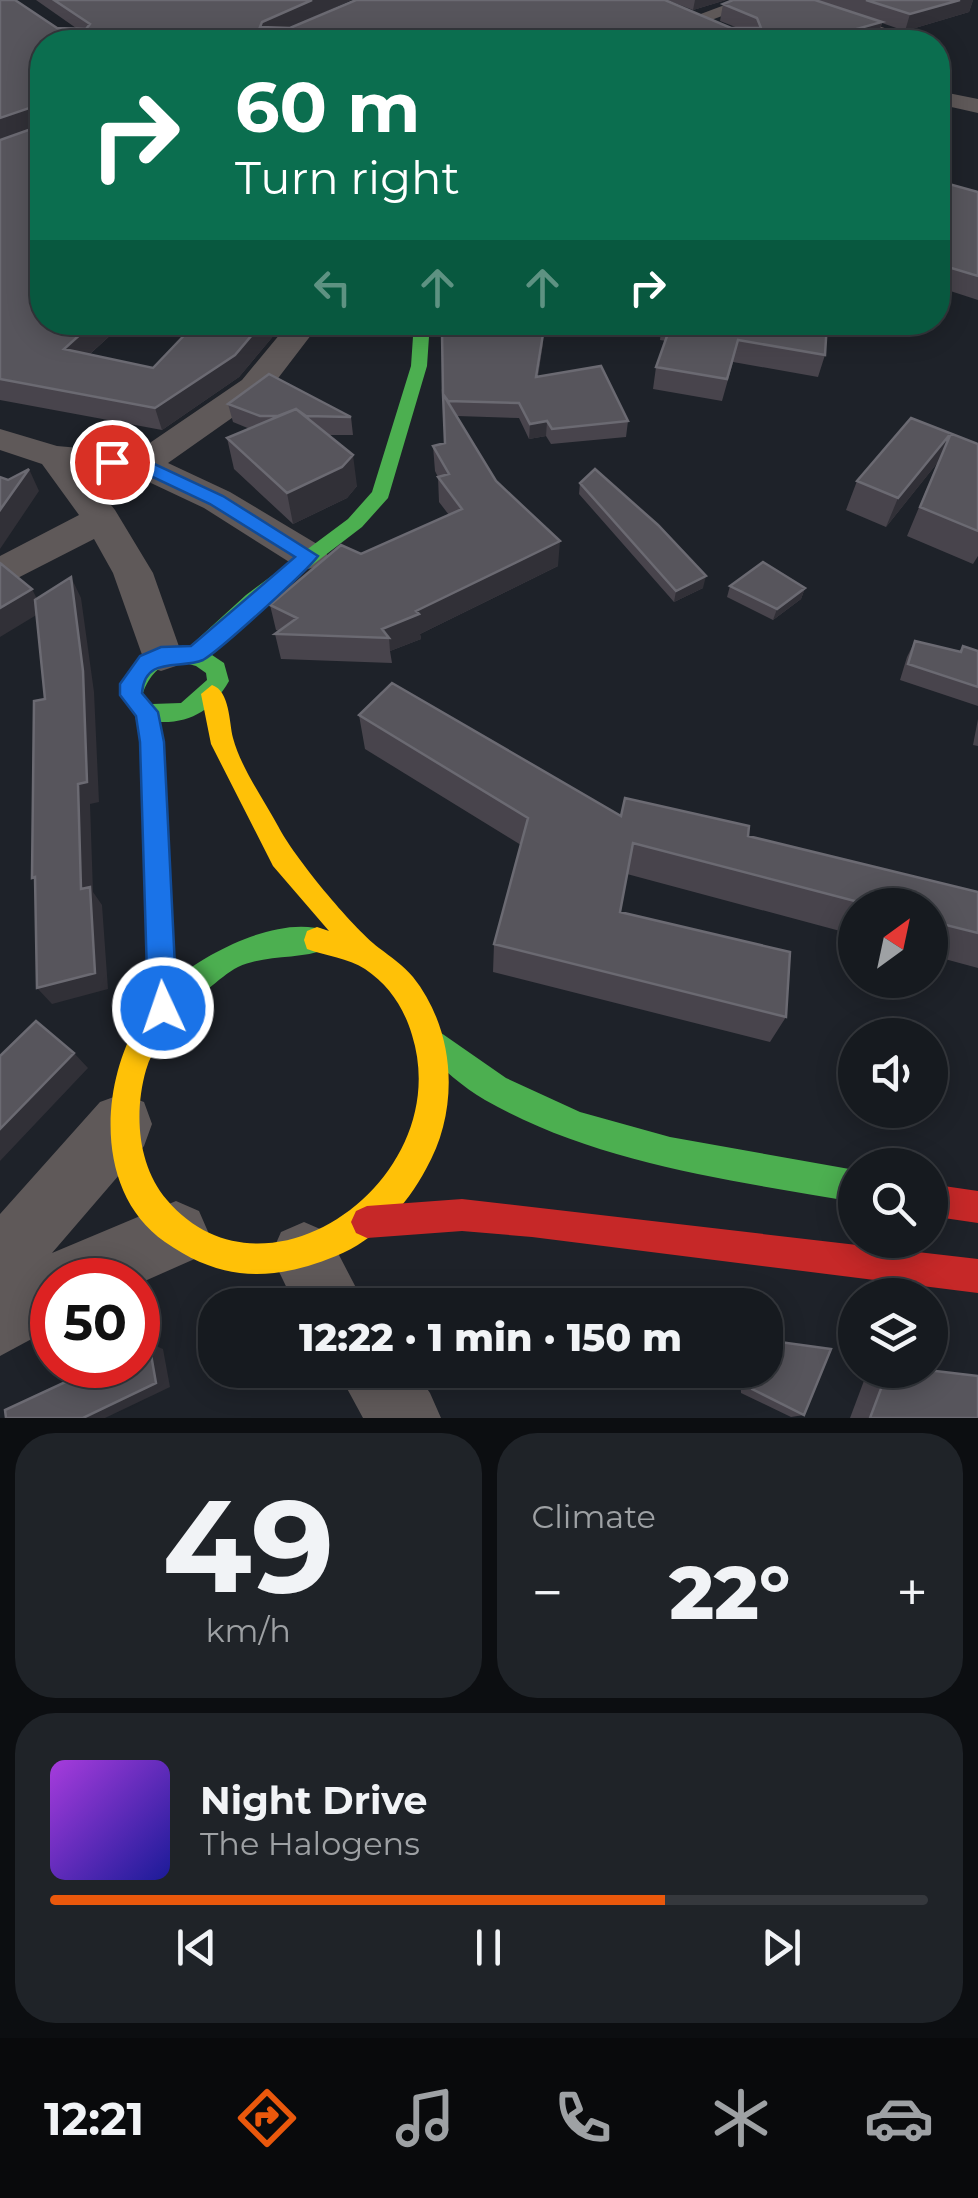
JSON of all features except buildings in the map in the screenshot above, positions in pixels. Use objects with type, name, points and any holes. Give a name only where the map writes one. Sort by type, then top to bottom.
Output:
[{"type":"main road","points":[[163,1008],[152,742],[146,712],[131,695],[132,684],[148,662],[179,654],[356,523],[381,494],[419,366],[421,335]]},
{"type":"main road","points":[[146,712],[175,716],[203,704],[212,694],[218,681],[216,669],[179,654]]},
{"type":"main road","points":[[212,694],[223,744],[282,858],[368,956],[409,991],[434,1042],[436,1104],[413,1168],[318,1280],[236,1259],[176,1234],[136,1186],[122,1124],[131,1063],[163,1008],[207,968],[261,944],[317,940],[368,956]]},
{"type":"main road","points":[[434,1042],[498,1091],[563,1120],[668,1152],[838,1183]]},
{"type":"main road","points":[[948,1203],[978,1207]]},
{"type":"main road","points":[[367,1222],[462,1216],[532,1222],[978,1276]]},
{"type":"street","points":[[716,30],[683,17],[756,0]]},
{"type":"street","points":[[783,0],[878,30]]},
{"type":"street","points":[[950,100],[978,106]]},
{"type":"street","points":[[142,465],[254,386],[295,335]]},
{"type":"street","points":[[19,448],[142,465],[216,500],[308,556]]},
{"type":"street","points":[[19,448],[102,519],[179,654]]},
{"type":"street","points":[[0,573],[102,519]]},
{"type":"street","points":[[0,1263],[122,1124]]},
{"type":"street","points":[[120,1258],[176,1234]]},
{"type":"street","points":[[0,1322],[30,1304]]},
{"type":"street","points":[[384,1388],[405,1418]]},
{"type":"traffic: fast","points":[[196,653],[253,600],[355,523],[381,494],[419,366],[421,335]]},
{"type":"traffic: fast","points":[[146,712],[168,714],[197,705],[218,681],[216,669],[191,655],[165,655],[144,669],[131,695],[146,712],[152,741],[163,1008]]},
{"type":"traffic: fast","points":[[180,993],[212,968],[243,952],[317,940]]},
{"type":"traffic: fast","points":[[434,1042],[495,1089],[580,1127],[670,1152],[838,1183]]},
{"type":"traffic: slow","points":[[212,694],[223,744],[282,858],[368,956]]},
{"type":"traffic: slow","points":[[180,993],[141,1045],[127,1086],[128,1150],[144,1196],[174,1229],[234,1258],[287,1256],[331,1242],[369,1217],[400,1184],[423,1146],[434,1102],[434,1057],[419,1011],[404,987],[362,953],[317,940]]},
{"type":"traffic: jam","points":[[948,1203],[978,1207]]},
{"type":"traffic: jam","points":[[367,1222],[462,1215],[532,1221],[978,1276]]},
{"type":"route","points":[[112,462],[142,465],[216,500],[308,556],[253,600],[196,654],[179,652],[148,662],[132,684],[131,695],[146,712],[152,742],[163,1008]]}]
